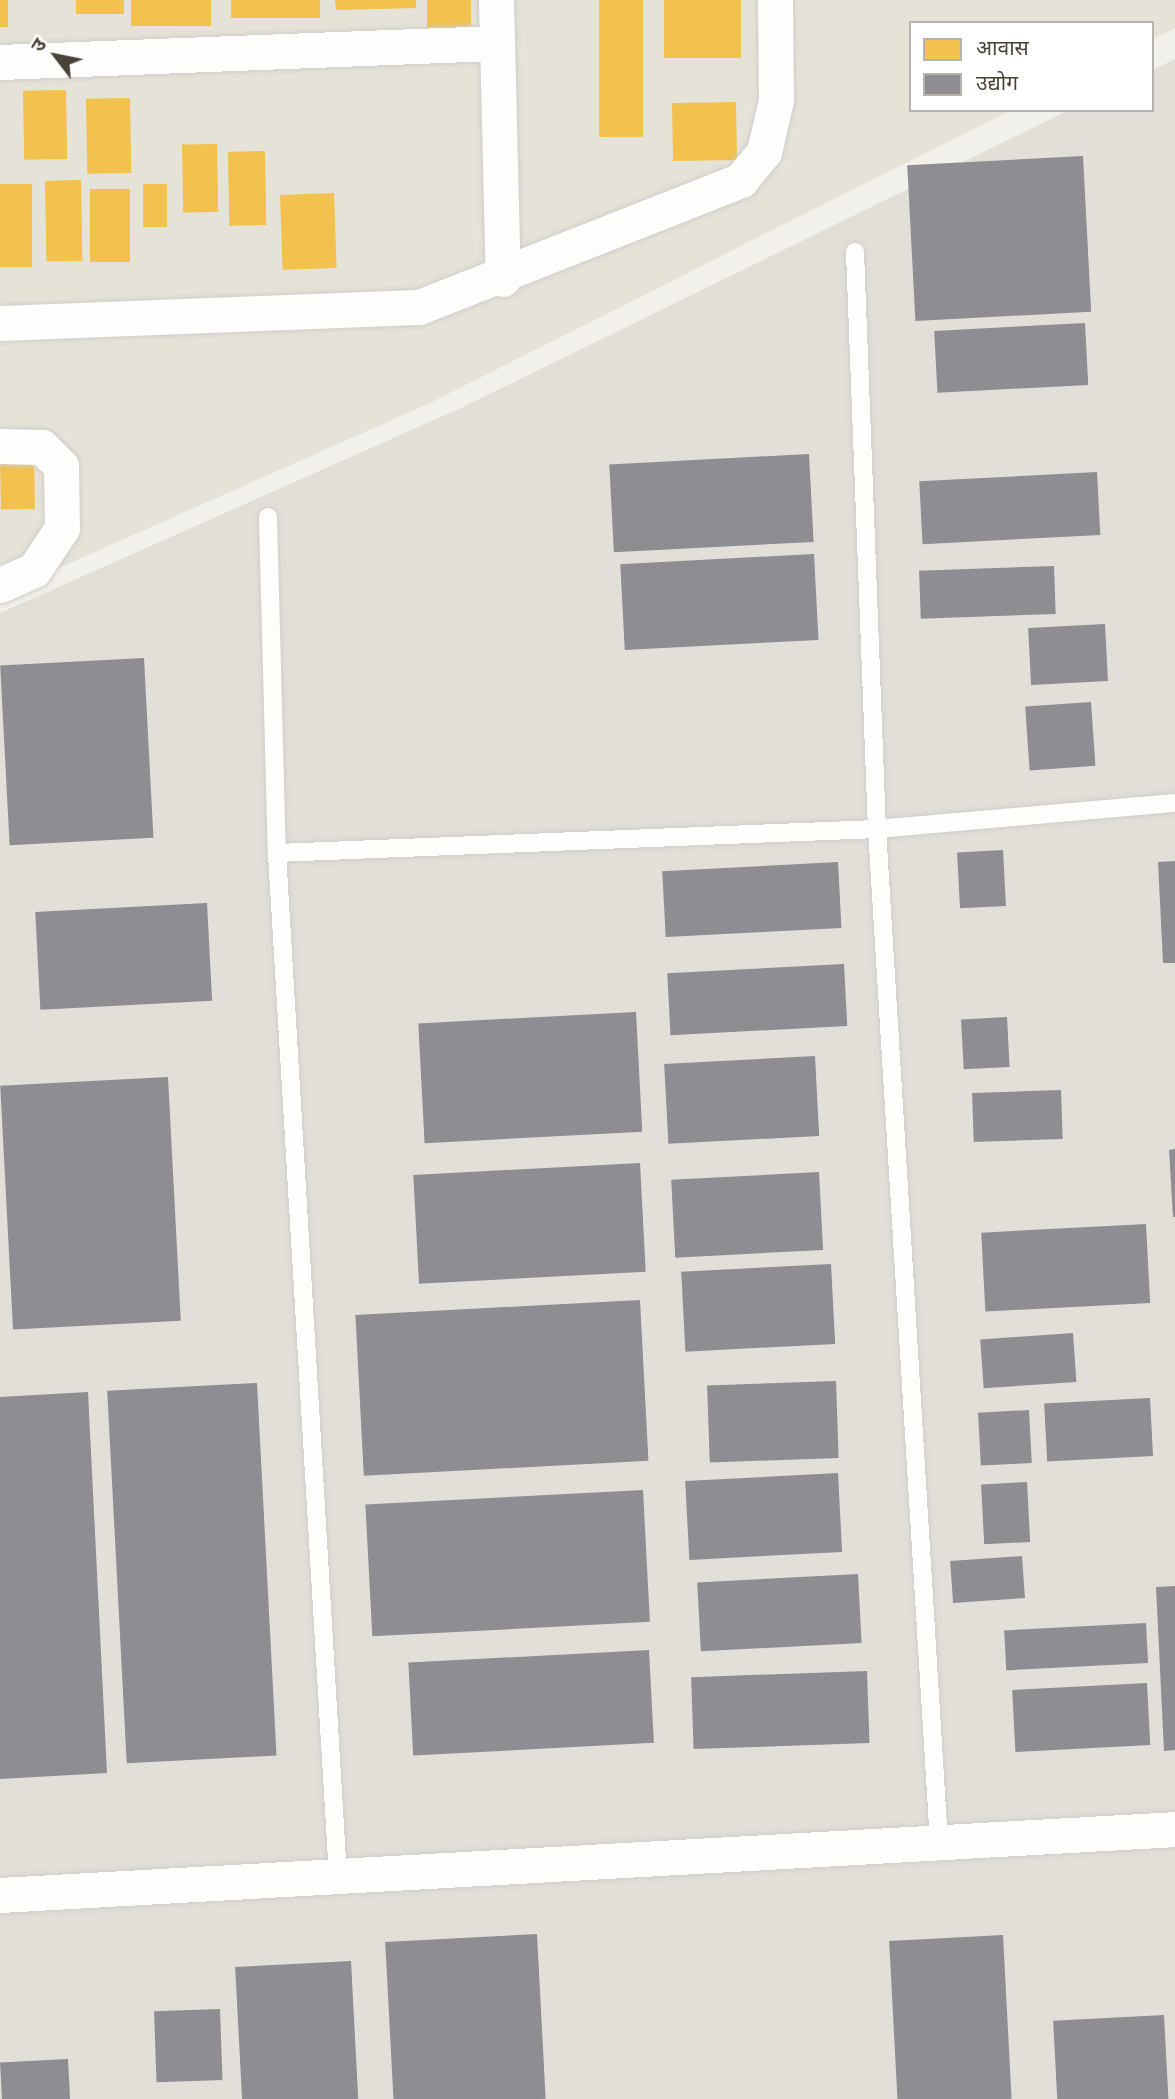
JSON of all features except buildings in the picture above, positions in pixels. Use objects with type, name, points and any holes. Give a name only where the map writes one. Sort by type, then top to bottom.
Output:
[{"type":"street","points":[[496,0],[503,279]]},
{"type":"street","points":[[0,323],[419,307],[503,279],[741,180],[764,152],[776,100],[775,0]]},
{"type":"street","points":[[0,62],[496,43]]},
{"type":"street","points":[[0,446],[43,447],[61,466],[62,528],[34,570],[0,584]]},
{"type":"street","points":[[0,1895],[1175,1829]]},
{"type":"lane","points":[[855,252],[877,829],[939,1843]]},
{"type":"lane","points":[[268,517],[277,853],[338,1878]]},
{"type":"lane","points":[[277,853],[877,829],[1175,803]]},
{"type":"shaded area","points":[[0,0],[1175,0],[1175,28],[1154,38],[1154,21],[909,21],[909,112],[1007,112],[430,403],[0,594]]},
{"type":"shaded area","points":[[1175,59],[1175,2099],[0,2099],[0,613],[463,407],[1065,112],[1154,112],[1154,69]]}]
